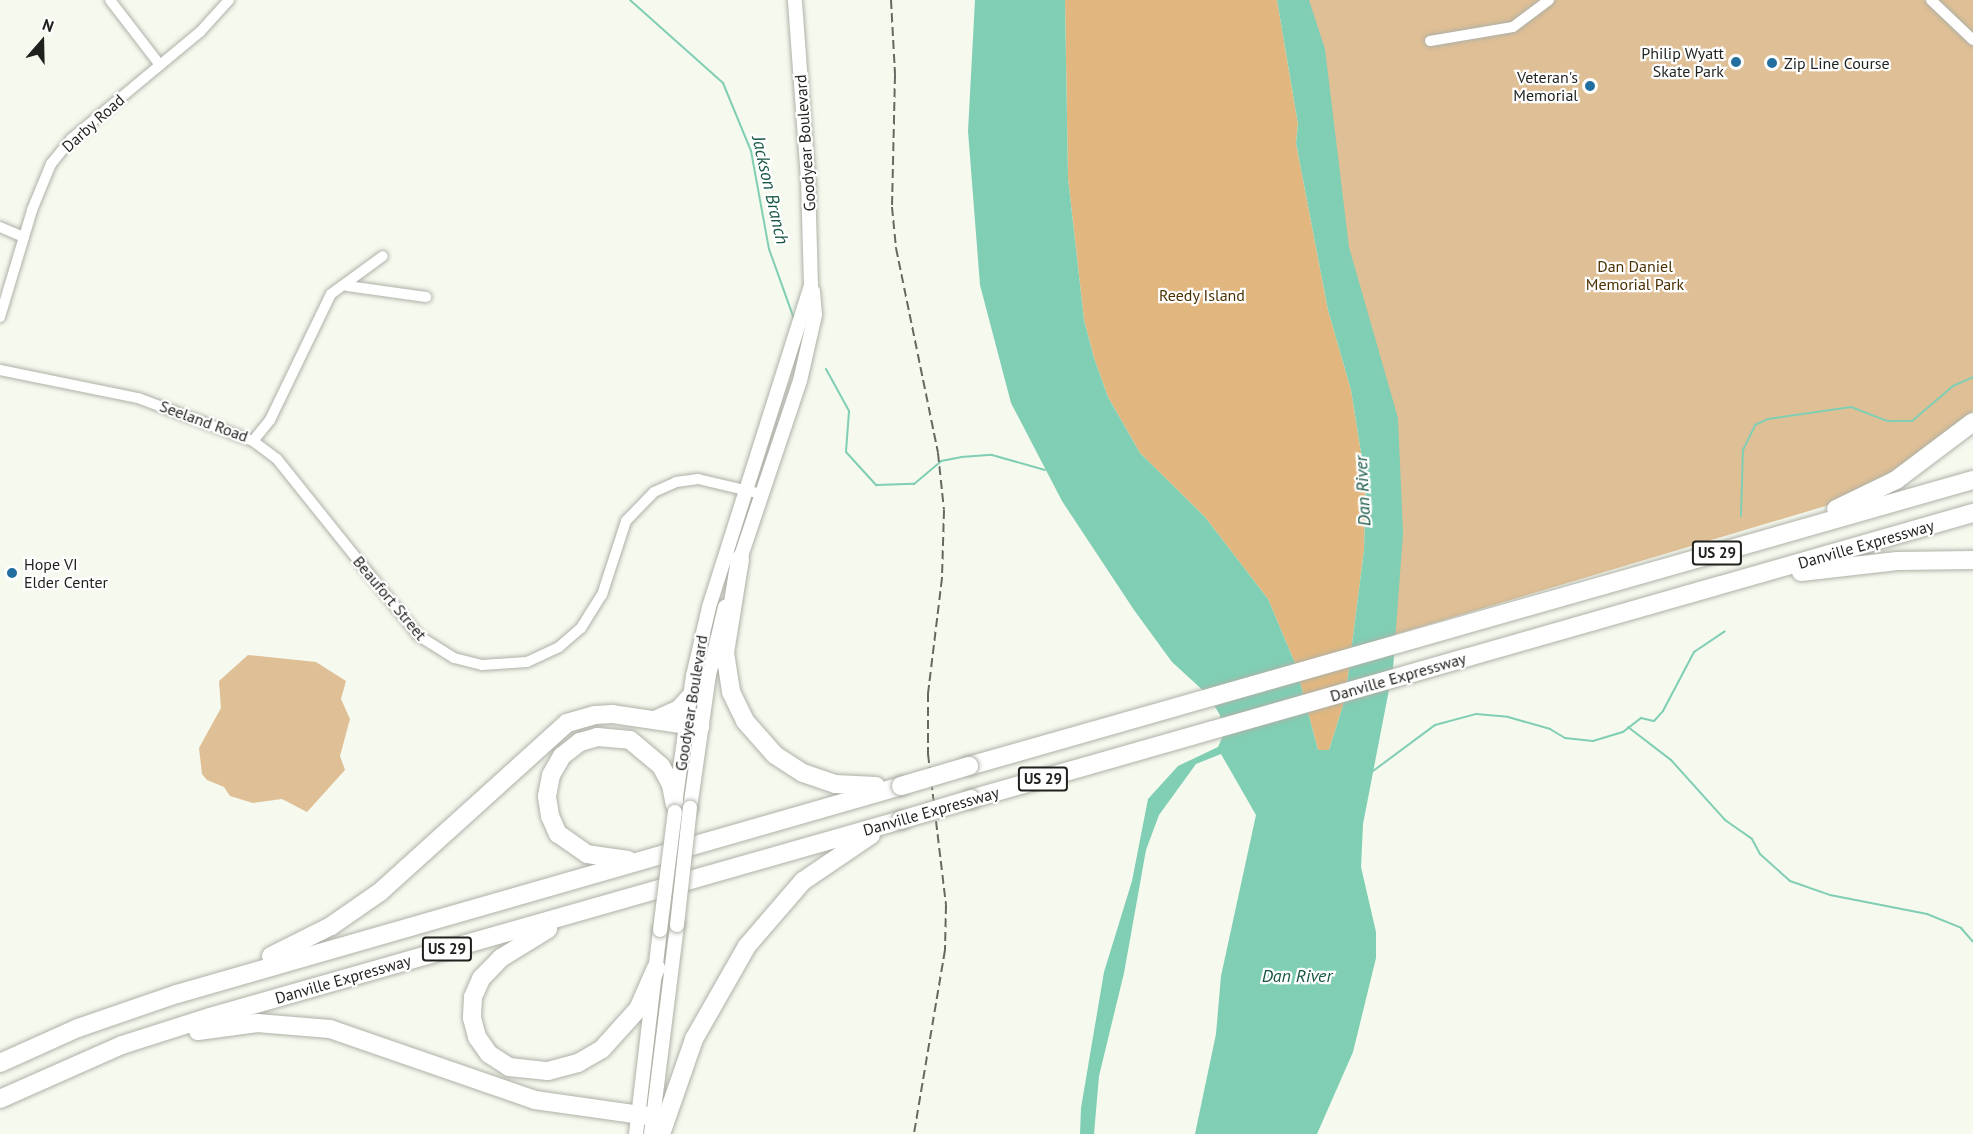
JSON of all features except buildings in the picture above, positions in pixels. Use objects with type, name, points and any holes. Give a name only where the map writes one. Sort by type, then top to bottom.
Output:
[{"type":"highway","points":[[1688,561],[1873,493],[1917,466],[1973,422]]},
{"type":"highway","name":"Danville Expressway","points":[[0,1063],[126,1010],[648,861],[969,766],[1973,480]]},
{"type":"highway","name":"Danville Expressway","points":[[0,1099],[105,1052],[210,1017],[1973,513]]},
{"type":"highway","points":[[740,560],[725,653],[731,692],[749,726],[775,755],[803,772],[835,784],[898,787]]},
{"type":"highway","points":[[1639,609],[1663,609],[1761,581],[1835,567],[1973,560]]},
{"type":"highway","points":[[657,719],[679,709],[689,698]]},
{"type":"highway","points":[[126,1010],[167,990],[284,951],[356,910],[403,873],[567,723],[595,715],[657,719],[693,726]]},
{"type":"highway","points":[[648,861],[599,858],[576,848],[558,834],[550,816],[547,796],[556,765],[570,748],[588,739],[608,736],[630,740],[661,766],[680,808]]},
{"type":"highway","points":[[661,1134],[694,1039],[747,946],[803,881],[895,822]]},
{"type":"highway","points":[[601,906],[594,913],[532,937],[487,970],[476,986],[471,1010],[477,1037],[489,1054],[509,1067],[536,1072],[566,1067],[592,1056],[625,1027],[646,993],[656,968]]},
{"type":"highway","points":[[105,1052],[228,1025],[306,1025],[354,1035],[535,1100],[648,1122]]},
{"type":"main road","name":"Goodyear Boulevard","points":[[648,1122],[660,930],[693,726],[740,560],[805,362],[815,315],[811,286],[809,190],[795,0]]},
{"type":"main road","name":"Goodyear Boulevard","points":[[693,726],[689,698],[709,607],[811,286]]},
{"type":"main road","name":"Goodyear Boulevard","points":[[636,1134],[648,1122],[677,925],[680,808]]},
{"type":"street","points":[[110,0],[160,65]]},
{"type":"street","name":"Darby Road","points":[[0,317],[44,176],[61,150],[200,32],[229,0]]},
{"type":"street","points":[[1430,41],[1513,27],[1549,0]]},
{"type":"street","points":[[1931,0],[1973,40]]},
{"type":"street","points":[[0,227],[24,237]]},
{"type":"street","name":"Seeland Road","points":[[0,370],[138,398],[253,441],[270,420],[331,294],[347,286],[383,256]]},
{"type":"street","points":[[347,286],[426,297]]},
{"type":"street","name":"Beaufort Street","points":[[253,441],[277,459],[419,636],[454,658],[482,665],[527,662],[558,647],[580,628],[602,595],[626,521],[654,492],[676,482],[698,479],[762,494]]},
{"type":"green space","name":"Reedy Island","points":[[1065,0],[1277,0],[1298,124],[1296,143],[1328,310],[1351,390],[1366,484],[1364,550],[1345,699],[1329,750],[1318,750],[1295,663],[1268,599],[1205,517],[1140,453],[1108,397],[1094,358],[1084,320],[1068,178]]},
{"type":"green space","name":"Dan Daniel Memorial Park","points":[[1305,0],[1973,0],[1973,411],[1926,450],[1880,481],[1839,502],[1390,636],[1350,268]]},
{"type":"green space","points":[[248,655],[316,662],[346,681],[341,699],[350,719],[340,756],[345,770],[307,812],[282,799],[253,803],[230,796],[224,787],[207,780],[202,774],[199,748],[221,708],[219,681]]},
{"type":"water","name":"Dan River","points":[[975,0],[1065,0],[1068,178],[1084,320],[1094,358],[1108,397],[1140,453],[1205,517],[1268,599],[1295,663],[1318,750],[1329,750],[1345,699],[1364,550],[1366,484],[1351,390],[1328,310],[1296,143],[1298,124],[1277,0],[1309,0],[1325,49],[1349,247],[1398,418],[1403,533],[1393,669],[1363,824],[1361,867],[1376,932],[1376,958],[1353,1052],[1317,1134],[1195,1134],[1216,1034],[1221,976],[1256,815],[1221,754],[1196,764],[1159,815],[1146,850],[1124,973],[1099,1076],[1094,1134],[1080,1134],[1081,1108],[1104,972],[1132,881],[1148,799],[1178,766],[1218,747],[1222,738],[1220,715],[1207,694],[1172,662],[1134,610],[1062,501],[1011,403],[980,285],[968,131]]},
{"type":"waterway","name":"Jackson Branch","points":[[630,0],[723,83],[751,151],[769,249],[794,319]]},
{"type":"waterway","name":"Jackson Branch","points":[[826,369],[849,411],[846,452],[876,485],[914,484],[941,461],[961,457],[992,455],[1045,470]]},
{"type":"waterway","points":[[1741,516],[1743,450],[1755,425],[1768,419],[1851,407],[1888,421],[1912,421],[1953,386],[1973,377]]},
{"type":"waterway","points":[[1369,774],[1435,725],[1476,714],[1508,717],[1550,729],[1565,738],[1593,741],[1623,732],[1641,718],[1654,721],[1663,711],[1694,652],[1725,631]]},
{"type":"waterway","points":[[1628,727],[1671,760],[1725,820],[1752,839],[1760,854],[1790,881],[1830,895],[1927,914],[1961,928],[1973,942]]},
{"type":"railway","points":[[891,0],[895,75],[892,207],[896,248],[938,453],[944,510],[942,578],[928,693],[928,754],[946,905],[945,950],[914,1134]]},
{"type":"place","name":"Philip Wyatt Skate Park","points":[[1736,62]]},
{"type":"place","name":"Zip Line Course","points":[[1772,63]]},
{"type":"place","name":"Veteran's Memorial","points":[[1590,86]]},
{"type":"place","name":"Hope VI Elder Center","points":[[12,573]]}]
